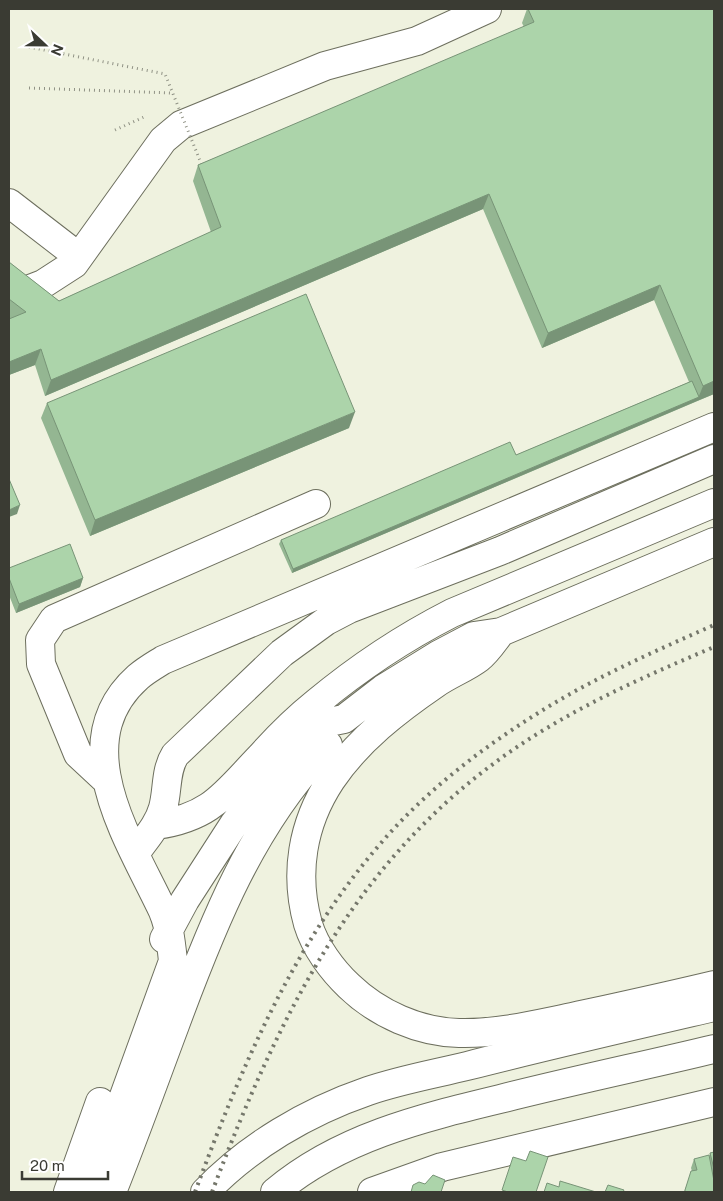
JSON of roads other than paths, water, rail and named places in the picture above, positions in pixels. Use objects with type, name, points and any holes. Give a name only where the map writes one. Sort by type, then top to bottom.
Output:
[{"type":"main road","points":[[9,297],[59,276],[74,264],[163,140],[181,125],[325,66],[417,41],[487,9]]},
{"type":"main road","points":[[9,203],[79,257]]},
{"type":"main road","points":[[96,1192],[98,1165],[173,961],[169,930],[161,906],[111,800],[107,781],[105,752],[108,728],[116,705],[139,677],[164,660],[714,427]]},
{"type":"main road","points":[[135,854],[157,825],[165,798],[170,763],[175,755],[282,653],[326,621],[349,609],[500,551],[714,459]]},
{"type":"main road","points":[[157,825],[184,819],[215,804],[271,745],[316,703],[374,659],[424,628],[452,613],[714,503]]},
{"type":"main road","points":[[107,781],[78,754],[41,664],[40,640],[54,619],[316,504]]},
{"type":"main road","points":[[68,1192],[152,965],[169,930],[209,860],[250,804],[314,734],[329,722],[344,719],[383,689],[438,655],[474,636],[500,632],[714,542]]},
{"type":"main road","points":[[500,632],[480,658],[413,699],[370,735],[340,768],[324,792],[304,843],[300,869],[310,929],[326,959],[357,994],[380,1010],[418,1026],[458,1033],[494,1031],[538,1024],[714,985]]},
{"type":"main road","points":[[112,1192],[196,969],[240,870],[281,802],[308,767],[339,734],[344,719]]},
{"type":"main road","points":[[205,1192],[241,1159],[297,1123],[369,1091],[427,1075],[714,1007]]},
{"type":"main road","points":[[275,1192],[328,1155],[394,1128],[538,1089],[714,1049]]},
{"type":"main road","points":[[372,1192],[442,1167],[714,1102]]},
{"type":"railway","points":[[195,1192],[231,1099],[272,1009],[321,923],[381,843],[415,807],[453,773],[535,715],[600,678],[714,625]]},
{"type":"railway","points":[[212,1192],[269,1055],[302,990],[339,929],[380,872],[428,819],[484,771],[547,728],[629,684],[714,647]]}]
